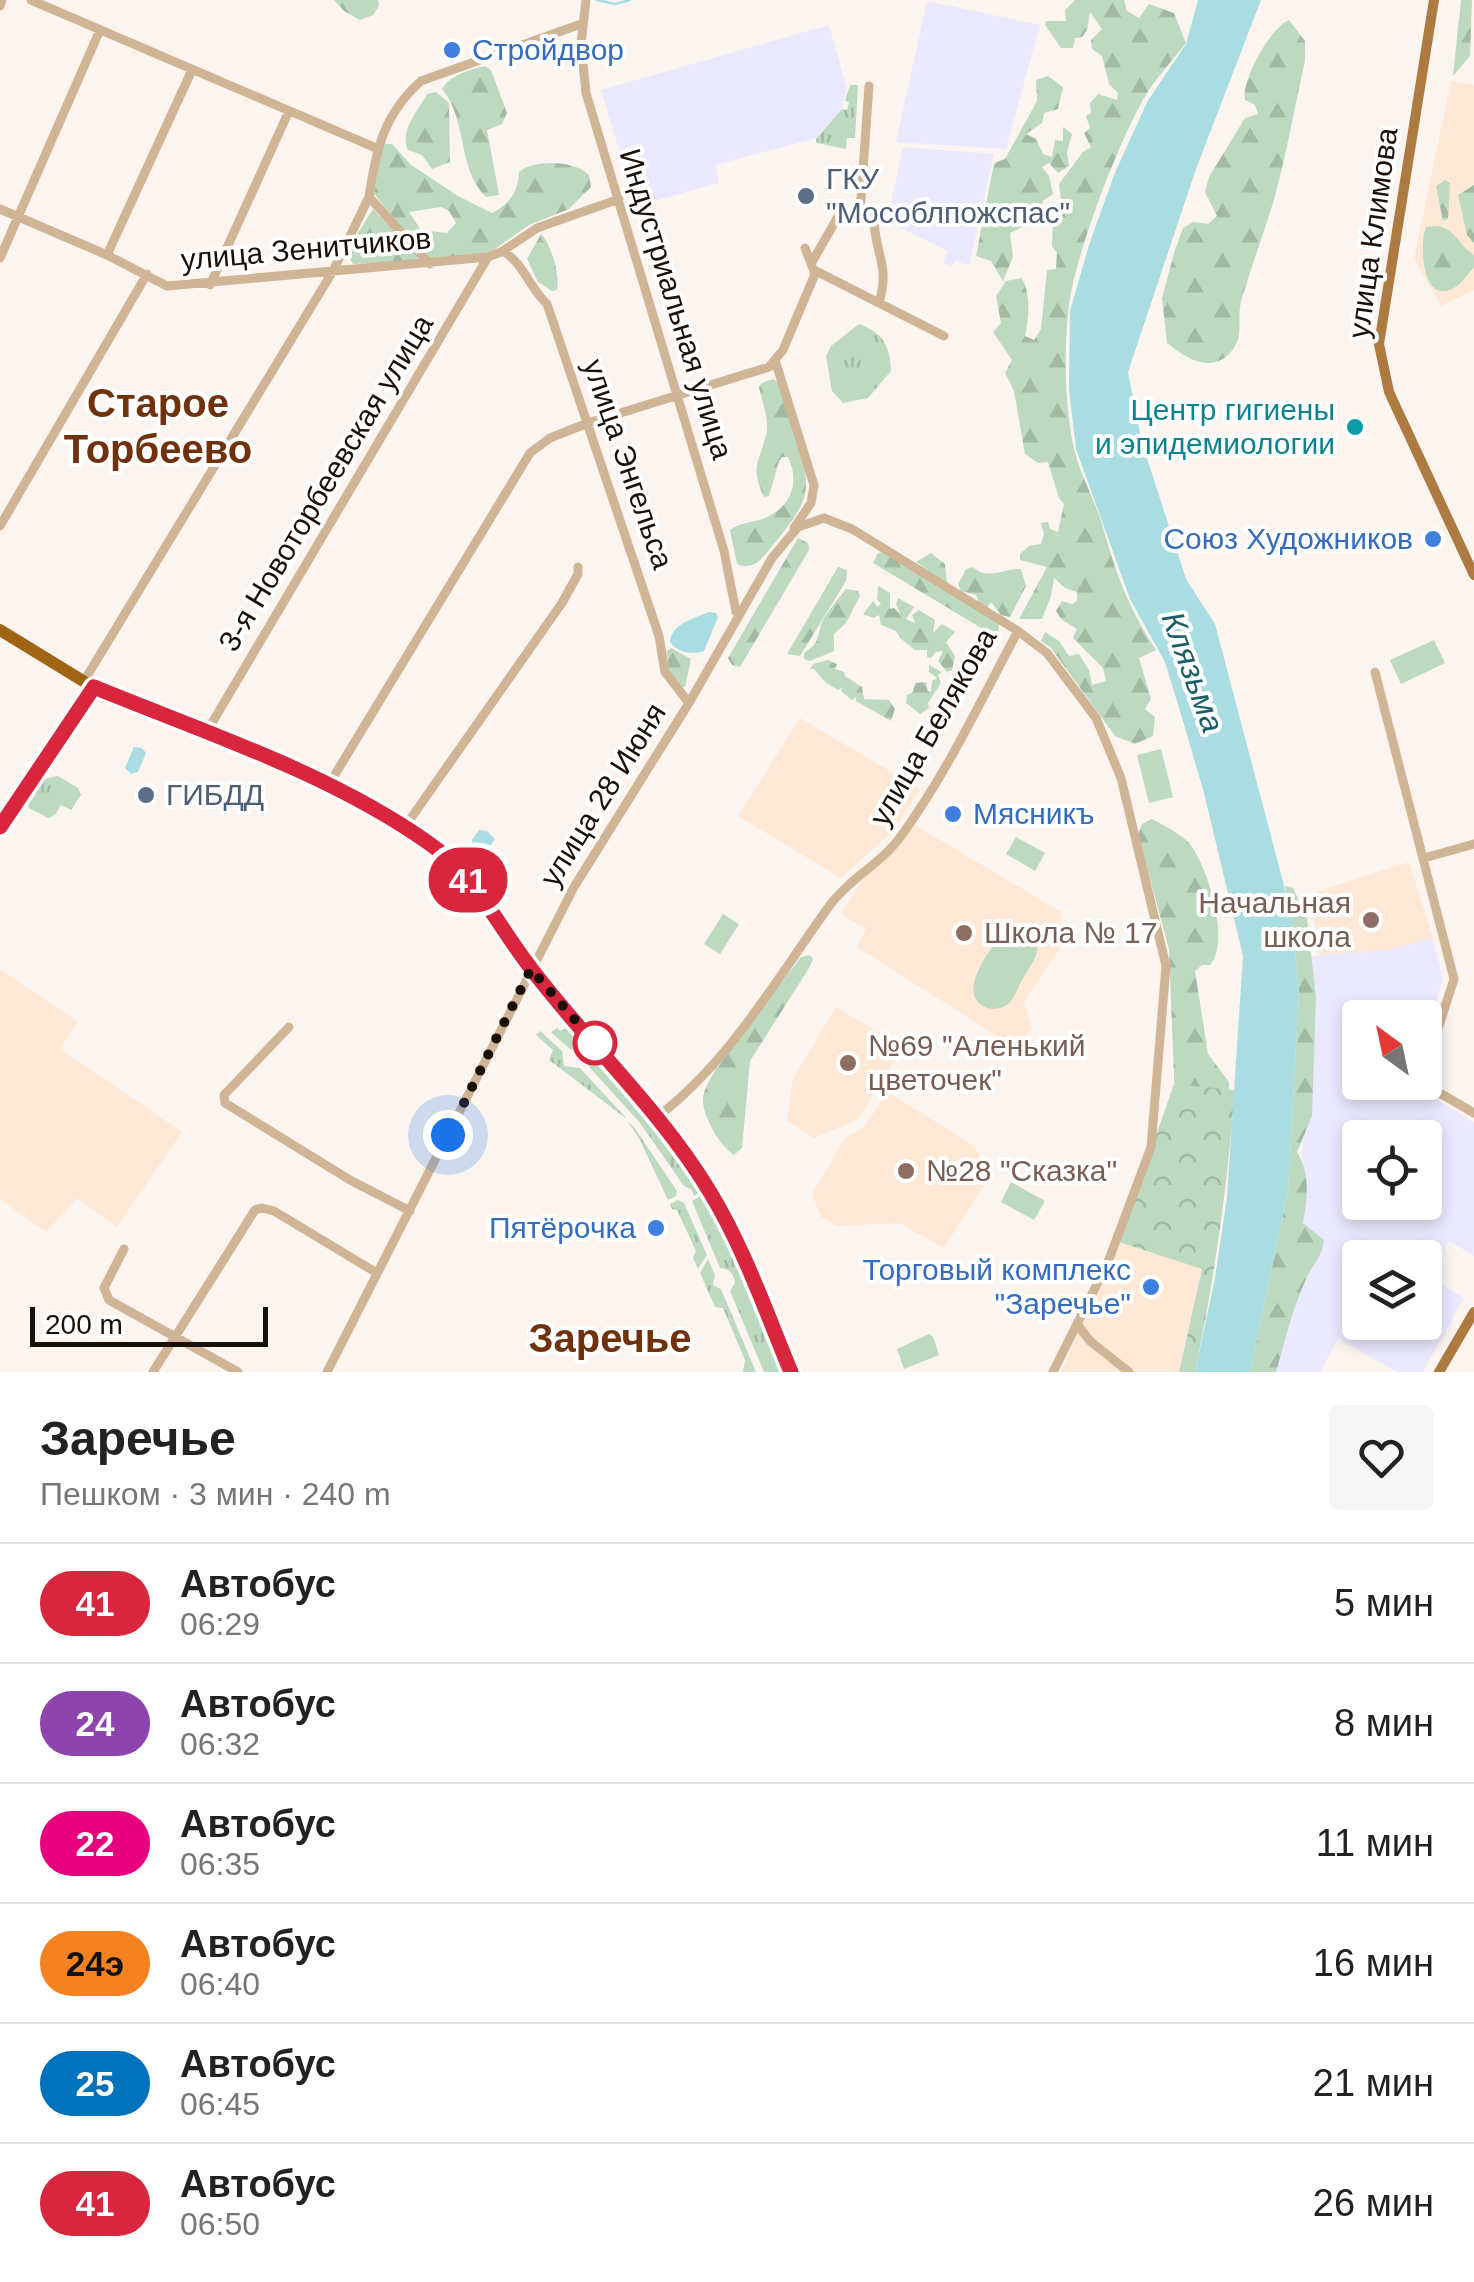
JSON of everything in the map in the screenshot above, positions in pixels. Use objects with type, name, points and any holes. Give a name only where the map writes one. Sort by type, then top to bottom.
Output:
[{"type":"highway","points":[[0,630],[89,684],[0,828]]},
{"type":"main road","name":"улица Климова","points":[[1434,0],[1379,344],[1389,392],[1474,575]]},
{"type":"main road","points":[[89,684],[328,786],[404,828],[452,862],[531,969],[657,1117],[700,1176],[728,1224],[791,1372]]},
{"type":"main road","points":[[1439,1372],[1474,1312]]},
{"type":"street","points":[[31,0],[376,148]]},
{"type":"street","name":"Индустриальная улица","points":[[586,0],[581,62],[586,93],[728,569],[737,609],[734,620]]},
{"type":"street","points":[[89,684],[333,271],[370,196],[376,148],[401,99],[421,80],[582,24]]},
{"type":"street","points":[[0,258],[100,30]]},
{"type":"street","points":[[106,255],[192,70]]},
{"type":"street","points":[[860,212],[868,86]]},
{"type":"street","points":[[210,285],[288,112]]},
{"type":"street","points":[[370,196],[430,264]]},
{"type":"street","name":"улица Зенитчиков","points":[[0,208],[167,286],[488,257],[538,228],[620,199]]},
{"type":"street","points":[[813,266],[840,215],[860,212],[874,222],[885,268],[880,303]]},
{"type":"street","points":[[328,786],[530,453],[550,438],[588,424],[760,372],[776,360],[815,274],[805,248]]},
{"type":"street","name":"улица Энгельса","points":[[504,251],[518,260],[531,289],[547,304],[659,636],[664,672],[689,703]]},
{"type":"street","name":"3-я Новоторбеевская улица","points":[[206,733],[488,257]]},
{"type":"street","points":[[813,266],[944,336]]},
{"type":"street","points":[[0,526],[147,274]]},
{"type":"street","points":[[734,620],[812,503],[814,485],[776,360]]},
{"type":"street","name":"улица Белякова","points":[[790,534],[816,519],[836,522],[1018,631],[1047,653],[1094,714],[1121,778],[1166,966],[1151,1147],[1108,1262],[1053,1372]]},
{"type":"street","points":[[404,828],[562,604],[578,574],[578,566]]},
{"type":"street","name":"улица 28 Июня","points":[[327,1372],[574,887],[689,703],[734,620]]},
{"type":"street","name":"улица Белякова","points":[[657,1117],[685,1096],[730,1043],[845,888],[891,848],[916,814],[1018,631]]},
{"type":"street","points":[[1375,672],[1454,980],[1442,1017]]},
{"type":"street","points":[[1424,858],[1474,844]]},
{"type":"street","points":[[289,1027],[224,1094],[225,1102],[350,1180],[410,1211]]},
{"type":"street","points":[[1442,1095],[1474,1114]]},
{"type":"street","points":[[153,1372],[250,1216],[262,1208],[274,1210],[377,1273]]},
{"type":"street","points":[[124,1249],[107,1281],[105,1296],[238,1372]]},
{"type":"street","points":[[1077,1324],[1090,1341],[1129,1372]]},
{"type":"street","points":[[1067,1342],[1090,1341]]},
{"type":"shaded area","points":[[927,1],[1040,25],[1006,149],[896,142]]},
{"type":"shaded area","points":[[829,25],[847,89],[840,114],[816,138],[715,165],[719,183],[636,206],[601,90]]},
{"type":"shaded area","points":[[1451,81],[1474,85],[1474,290],[1441,306],[1414,259]]},
{"type":"shaded area","points":[[903,147],[994,154],[969,265],[955,261],[952,267],[943,263],[948,251],[887,221]]},
{"type":"shaded area","points":[[800,718],[920,789],[895,829],[841,878],[738,816]]},
{"type":"shaded area","name":"Школа № 17","points":[[913,824],[1061,912],[1064,942],[1024,1002],[1032,1028],[1016,1048],[857,947],[866,929],[841,914],[863,878]]},
{"type":"shaded area","name":"Начальная школа","points":[[1409,862],[1433,938],[1387,950],[1319,955],[1310,894]]},
{"type":"shaded area","points":[[1433,938],[1443,980],[1437,1000],[1342,1000],[1342,1100],[1437,1100],[1474,1122],[1474,1256],[1449,1241],[1442,1255],[1442,1240],[1342,1240],[1342,1340],[1441,1340],[1423,1372],[1397,1372],[1338,1338],[1321,1372],[1267,1372],[1293,1261],[1308,1085],[1301,957],[1387,950]]},
{"type":"shaded area","points":[[0,969],[78,1022],[60,1049],[182,1132],[117,1227],[77,1198],[46,1232],[0,1199]]},
{"type":"shaded area","name":"№69 \"Аленький цветочек\"","points":[[836,1007],[903,1047],[857,1120],[814,1138],[787,1120],[793,1079]]},
{"type":"shaded area","name":"№28 \"Сказка\"","points":[[888,1092],[974,1146],[984,1161],[987,1181],[944,1248],[899,1223],[837,1226],[821,1217],[812,1194],[845,1138],[864,1127]]},
{"type":"shaded area","points":[[1119,1242],[1202,1268],[1179,1372],[1061,1372]]},
{"type":"shaded area","points":[[1442,1285],[1464,1298],[1442,1338]]},
{"type":"green space","points":[[334,0],[378,0],[379,6],[373,15],[360,20]]},
{"type":"green space","points":[[1075,0],[1124,0],[1127,11],[1139,18],[1149,4],[1174,13],[1186,43],[1144,98],[1109,173],[1071,291],[1067,330],[1067,396],[1075,454],[1123,589],[1156,650],[1139,658],[1151,699],[1145,709],[1155,717],[1153,736],[1135,744],[1115,736],[1051,648],[1041,641],[1045,632],[1059,641],[1069,656],[1079,654],[1089,670],[1092,685],[1106,681],[1103,668],[1073,638],[1077,629],[1056,611],[1062,601],[1077,601],[1077,592],[1054,578],[1042,619],[1019,619],[1047,567],[1020,560],[1020,554],[1029,546],[1041,544],[1041,523],[1048,522],[1050,529],[1058,532],[1064,504],[1048,462],[1038,463],[1025,454],[1014,391],[1005,373],[1012,360],[993,332],[1001,323],[996,296],[1006,281],[1022,278],[1028,307],[1025,336],[1034,340],[1041,329],[1047,270],[1056,269],[1053,219],[1067,212],[1059,184],[1091,147],[1084,133],[1090,128],[1086,116],[1091,113],[1090,103],[1098,94],[1117,100],[1118,93],[1109,84],[1102,56],[1092,49],[1091,40],[1102,29],[1090,12],[1087,30],[1082,37],[1075,38],[1073,48],[1061,48],[1045,25],[1046,21],[1066,21],[1065,10]]},
{"type":"green space","points":[[1461,0],[1472,0],[1470,56],[1453,76]]},
{"type":"green space","points":[[1289,20],[1305,41],[1305,61],[1275,196],[1242,298],[1239,335],[1234,348],[1220,360],[1196,361],[1167,343],[1162,298],[1175,250],[1183,228],[1193,222],[1208,224],[1217,216],[1205,192],[1209,177],[1245,118],[1258,114],[1255,105],[1245,100],[1248,80],[1266,43]]},
{"type":"green space","points":[[485,66],[491,70],[507,113],[502,124],[487,130],[499,195],[486,197],[471,173],[456,115],[442,89],[466,71]]},
{"type":"green space","points":[[1048,76],[1063,87],[1058,109],[1044,113],[1042,123],[1026,134],[1036,139],[1043,154],[1052,157],[1055,140],[1063,141],[1063,127],[1072,134],[1067,152],[1069,166],[1058,173],[1049,163],[1042,167],[1049,176],[1053,194],[1043,201],[1038,219],[1010,233],[1013,257],[1003,281],[991,261],[976,256],[994,163],[1005,159],[1037,101],[1036,80]]},
{"type":"green space","points":[[850,85],[858,85],[855,138],[847,138],[846,149],[817,143],[816,139],[842,109],[847,110],[849,102],[845,101]]},
{"type":"green space","points":[[436,92],[449,103],[450,162],[432,169],[422,155],[408,150],[406,136],[427,94]]},
{"type":"green space","points":[[385,144],[392,144],[411,165],[492,213],[511,197],[519,172],[534,165],[574,166],[589,175],[591,187],[569,209],[529,225],[484,254],[428,259],[374,194]],"holes":[[[441,207],[449,211],[456,223],[447,233],[421,230],[409,212]]]},
{"type":"green space","points":[[1445,180],[1450,183],[1448,219],[1443,221],[1436,186]]},
{"type":"green space","points":[[1474,185],[1474,243],[1467,235],[1458,195]]},
{"type":"green space","points":[[373,209],[420,261],[353,264],[349,257],[353,241]]},
{"type":"green space","points":[[1438,226],[1449,231],[1474,255],[1474,268],[1459,284],[1445,291],[1436,290],[1430,283],[1424,260],[1426,227]]},
{"type":"green space","points":[[541,234],[554,261],[557,290],[538,282],[527,259]]},
{"type":"green space","points":[[859,324],[884,341],[891,371],[868,398],[843,403],[832,391],[826,356],[831,346]]},
{"type":"green space","points":[[773,379],[780,383],[799,440],[806,486],[793,518],[765,554],[755,564],[742,566],[737,564],[730,530],[779,510],[793,486],[788,457],[779,461],[769,496],[764,497],[757,478],[767,430],[759,387]]},
{"type":"green space","points":[[798,538],[808,543],[809,550],[740,667],[732,665],[728,658]]},
{"type":"green space","points":[[882,552],[999,622],[998,638],[873,563]]},
{"type":"green space","points":[[931,553],[945,564],[947,584],[916,562]]},
{"type":"green space","points":[[838,567],[847,570],[846,581],[800,656],[787,654]]},
{"type":"green space","points":[[973,567],[990,574],[1021,569],[1026,586],[1010,617],[1001,615],[991,602],[987,608],[976,595],[961,591],[958,584],[966,569]]},
{"type":"green space","points":[[878,586],[890,593],[890,609],[900,614],[898,598],[914,607],[906,619],[915,623],[912,615],[919,610],[935,620],[933,633],[942,624],[955,632],[946,642],[955,656],[952,670],[947,672],[938,661],[943,651],[927,657],[927,650],[915,650],[896,631],[881,625],[879,615],[874,618],[863,614],[873,601],[878,607],[881,603],[877,600]]},
{"type":"green space","points":[[846,589],[858,591],[860,596],[846,623],[834,634],[834,651],[810,661],[804,659],[804,653],[817,641],[825,616]]},
{"type":"green space","points":[[1434,640],[1445,663],[1401,684],[1390,660]]},
{"type":"green space","points":[[671,648],[691,659],[685,687],[669,674],[667,651]]},
{"type":"green space","points":[[828,660],[862,687],[864,699],[889,700],[895,709],[891,721],[856,701],[856,697],[852,700],[841,691],[843,687],[838,690],[810,669],[813,664]]},
{"type":"green space","points":[[929,665],[942,672],[938,675],[941,683],[928,703],[929,708],[920,714],[906,703],[907,695],[913,692],[915,683],[926,682],[931,691],[932,681],[937,678],[929,672]]},
{"type":"green space","points":[[1161,749],[1173,797],[1149,803],[1137,755]]},
{"type":"green space","points":[[58,776],[78,788],[81,795],[71,810],[61,805],[48,818],[29,808],[27,801],[43,779]]},
{"type":"green space","points":[[1151,819],[1190,844],[1215,904],[1216,954],[1210,965],[1195,971],[1208,1054],[1229,1082],[1224,1195],[1175,1103],[1169,949],[1138,835],[1142,824]]},
{"type":"green space","points":[[1016,837],[1045,853],[1035,871],[1006,854]]},
{"type":"green space","points":[[1285,886],[1293,888],[1307,918],[1316,997],[1312,1116],[1297,1152],[1306,1178],[1303,1223],[1324,1240],[1298,1300],[1276,1372],[1250,1372],[1288,1191],[1299,992]]},
{"type":"green space","points":[[723,914],[739,924],[720,954],[704,944]]},
{"type":"green space","points":[[1014,926],[1036,941],[1036,954],[1010,1002],[999,1008],[987,1008],[976,1000],[975,978],[997,941]]},
{"type":"green space","points":[[810,955],[813,959],[809,968],[750,1061],[742,1148],[734,1155],[709,1122],[703,1100],[706,1088],[715,1070],[801,957]]},
{"type":"green space","points":[[565,1028],[584,1044],[620,1083],[699,1193],[694,1196],[684,1186],[640,1123],[582,1059],[581,1051],[570,1049],[551,1032]]},
{"type":"green space","points":[[540,1031],[562,1051],[564,1066],[580,1068],[627,1119],[549,1060],[553,1050],[536,1035]]},
{"type":"green space","points":[[1174,1084],[1235,1090],[1220,1232],[1195,1372],[1179,1372],[1202,1269],[1119,1242]]},
{"type":"green space","points":[[628,1122],[677,1191],[676,1196],[668,1200]]},
{"type":"green space","points":[[1011,1182],[1045,1201],[1034,1220],[1001,1202]]},
{"type":"green space","points":[[701,1196],[720,1229],[781,1372],[764,1372],[730,1291],[734,1277],[720,1268],[692,1201]]},
{"type":"green space","points":[[678,1200],[684,1203],[707,1255],[698,1269],[693,1258],[696,1251],[677,1210],[670,1204]]},
{"type":"green space","points":[[708,1259],[715,1275],[713,1285],[721,1289],[756,1372],[743,1372],[745,1360],[723,1308],[715,1307],[700,1273]]},
{"type":"green space","points":[[929,1334],[939,1355],[904,1369],[897,1349]]},
{"type":"water","name":"Клязьма","points":[[1198,0],[1261,0],[1196,169],[1128,372],[1142,443],[1186,579],[1215,624],[1291,912],[1299,992],[1288,1191],[1250,1372],[1195,1372],[1227,1197],[1243,956],[1204,793],[1165,662],[1130,599],[1076,449],[1069,390],[1070,311],[1089,245],[1114,175],[1147,102],[1186,44]]},
{"type":"water","points":[[709,612],[718,617],[704,651],[686,652],[670,642],[679,626]]},
{"type":"water","points":[[134,747],[146,753],[138,772],[131,774],[125,768]]},
{"type":"water","points":[[479,830],[487,831],[495,839],[474,863],[472,840]]},
{"type":"waterway","points":[[597,0],[615,4],[630,0]]},
{"type":"bus line","name":"41","points":[[0,827],[94,687],[328,786],[431,844],[466,877],[531,969],[648,1106],[690,1162],[728,1224],[791,1372]]},
{"type":"place","name":"Стройдвор","points":[[452,50]]},
{"type":"place","name":"ГКУ \"Мособлпожспас\"","points":[[806,196]]},
{"type":"place","name":"Центр гигиены и эпидемиологии","points":[[1355,427]]},
{"type":"place","name":"Союз Художников","points":[[1433,539]]},
{"type":"place","name":"ГИБДД","points":[[146,795]]},
{"type":"place","name":"Мясникъ","points":[[953,814]]},
{"type":"place","name":"Начальная школа","points":[[1371,920]]},
{"type":"place","name":"Школа № 17","points":[[964,933]]},
{"type":"place","name":"№69 \"Аленький цветочек\"","points":[[848,1063]]},
{"type":"place","name":"№28 \"Сказка\"","points":[[906,1171]]},
{"type":"place","name":"Пятёрочка","points":[[656,1228]]},
{"type":"place","name":"Торговый комплекс \"Заречье\"","points":[[1151,1287]]},
{"type":"district","name":"Старое Торбеево","points":[[158,426]]},
{"type":"district","name":"Заречье","points":[[610,1338]]},
{"type":"route","points":[[448,1135],[531,969],[595,1043]]}]
